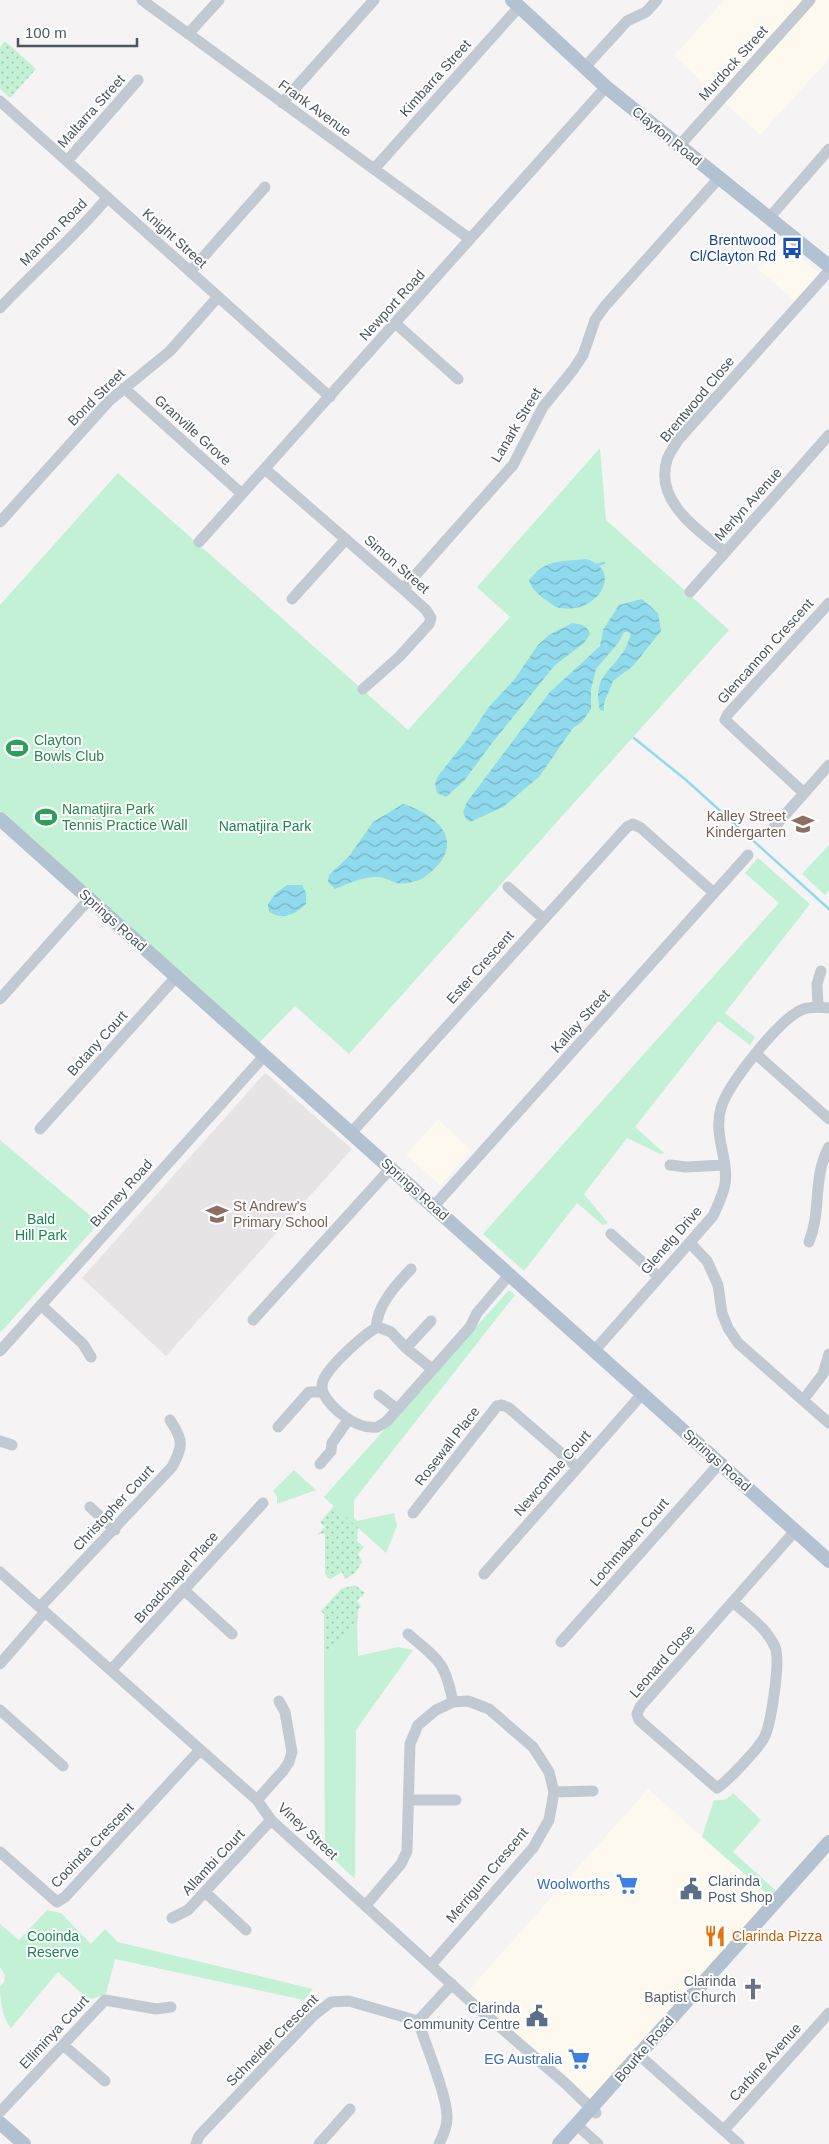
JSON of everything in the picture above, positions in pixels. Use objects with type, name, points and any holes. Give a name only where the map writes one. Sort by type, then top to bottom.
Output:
[{"type":"main road","name":"Clayton Road","points":[[515,4],[606,88],[829,266]]},
{"type":"main road","name":"Springs Road","points":[[0,818],[829,1561]]},
{"type":"main road","name":"Bourke Road","points":[[559,2144],[594,2111],[829,1842]]},
{"type":"main road","name":"Bourke Road","points":[[642,2057],[829,1852]]},
{"type":"main road","points":[[0,2123],[24,2144]]},
{"type":"main road","name":"Bourke Road","points":[[568,2144],[579,2127]]},
{"type":"street","name":"Frank Avenue","points":[[142,0],[470,240]]},
{"type":"street","points":[[188,34],[219,0]]},
{"type":"street","points":[[282,103],[374,0]]},
{"type":"street","points":[[584,68],[627,21],[646,12],[657,0]]},
{"type":"street","name":"Murdock Street","points":[[679,146],[810,0]]},
{"type":"street","name":"Kimbarra Street","points":[[374,169],[515,4]]},
{"type":"street","name":"Maltarra Street","points":[[67,161],[138,80]]},
{"type":"street","name":"Newport Road","points":[[199,542],[606,88]]},
{"type":"street","name":"Knight Street","points":[[0,101],[217,298],[330,397]]},
{"type":"street","points":[[769,218],[829,149]]},
{"type":"street","name":"Lanark Street","points":[[403,589],[513,465],[543,407],[583,355],[594,320],[719,178]]},
{"type":"street","points":[[190,272],[265,187]]},
{"type":"street","name":"Manoon Road","points":[[0,308],[67,243],[107,198]]},
{"type":"street","name":"Brentwood Close","points":[[725,552],[681,513],[670,497],[665,480],[667,460],[678,440],[829,271]]},
{"type":"street","name":"Bond Street","points":[[0,522],[109,401],[170,351],[217,298]]},
{"type":"street","points":[[395,323],[458,379]]},
{"type":"street","name":"Granville Grove","points":[[124,388],[242,494]]},
{"type":"street","name":"Merlyn Avenue","points":[[690,592],[829,436]]},
{"type":"street","name":"Simon Street","points":[[265,469],[403,589],[426,610],[431,618],[429,624],[399,657],[363,689]]},
{"type":"street","points":[[292,599],[346,539]]},
{"type":"street","name":"Glencannon Crescent","points":[[804,793],[721,720],[829,603]]},
{"type":"street","points":[[769,834],[829,765]]},
{"type":"street","name":"Ester Crescent","points":[[351,1133],[633,820],[714,893]]},
{"type":"street","name":"Kallay Street","points":[[434,1206],[748,855]]},
{"type":"street","points":[[508,887],[544,919]]},
{"type":"street","points":[[0,999],[89,899]]},
{"type":"street","points":[[821,971],[817,984],[823,1008]]},
{"type":"street","name":"Botany Court","points":[[40,1129],[176,976]]},
{"type":"street","name":"Glenelg Drive","points":[[595,1350],[713,1216],[720,1201],[725,1182],[718,1129],[721,1108],[735,1080],[780,1027],[800,1011],[823,1008]]},
{"type":"street","points":[[756,1054],[829,1119]]},
{"type":"street","name":"Bunney Road","points":[[0,1351],[264,1056]]},
{"type":"street","points":[[809,1242],[816,1220],[820,1167],[829,1147]]},
{"type":"street","points":[[670,1165],[686,1167],[724,1165]]},
{"type":"street","points":[[253,1320],[391,1168]]},
{"type":"street","points":[[611,1234],[659,1277]]},
{"type":"street","points":[[690,1243],[707,1261],[718,1285],[722,1313],[728,1328],[738,1342],[829,1424]]},
{"type":"street","points":[[376,1328],[376,1318],[380,1310],[395,1286],[411,1269]]},
{"type":"street","points":[[278,1427],[311,1391],[323,1392],[348,1420],[362,1425],[378,1427],[387,1421],[470,1327],[476,1313],[510,1274]]},
{"type":"street","points":[[41,1305],[83,1344],[90,1357]]},
{"type":"street","points":[[406,1348],[431,1321]]},
{"type":"street","points":[[323,1392],[324,1378],[363,1335],[378,1326],[391,1332],[406,1348],[432,1369]]},
{"type":"street","points":[[803,1400],[823,1374],[829,1354]]},
{"type":"street","name":"Newcombe Court","points":[[484,1574],[643,1393]]},
{"type":"street","points":[[379,1395],[397,1409]]},
{"type":"street","name":"Rosewall Place","points":[[413,1513],[497,1406],[509,1408],[577,1467]]},
{"type":"street","name":"Christopher Court","points":[[42,1610],[172,1467],[181,1450],[180,1436],[170,1420]]},
{"type":"street","points":[[320,1464],[331,1451],[332,1443],[348,1420]]},
{"type":"street","points":[[0,1441],[12,1445]]},
{"type":"street","name":"Lochmaben Court","points":[[561,1642],[720,1462]]},
{"type":"street","name":"Broadchapel Place","points":[[110,1670],[263,1503]]},
{"type":"street","points":[[90,1507],[114,1530]]},
{"type":"street","name":"Leonard Close","points":[[733,1602],[770,1638],[776,1648],[778,1661],[769,1726],[764,1738],[725,1782],[716,1788],[639,1720],[637,1714],[733,1602],[795,1532]]},
{"type":"street","name":"Viney Street","points":[[0,1572],[199,1751],[257,1800],[271,1820],[594,2111]]},
{"type":"street","points":[[184,1590],[232,1634]]},
{"type":"street","points":[[0,1664],[42,1610]]},
{"type":"street","points":[[366,1905],[401,1864],[408,1851],[410,1744],[418,1725],[436,1710],[453,1702],[448,1676],[441,1663],[408,1634]]},
{"type":"street","points":[[257,1800],[283,1771],[289,1762],[292,1752],[285,1712],[279,1701]]},
{"type":"street","name":"Merrigum Crescent","points":[[431,1965],[533,1848],[549,1820],[554,1792],[549,1772],[534,1747],[490,1709],[468,1701],[453,1702]]},
{"type":"street","points":[[0,1710],[63,1766]]},
{"type":"street","name":"Cooinda Crescent","points":[[0,1852],[57,1902],[65,1897],[199,1751]]},
{"type":"street","points":[[554,1792],[593,1790]]},
{"type":"street","points":[[410,1800],[456,1800]]},
{"type":"street","name":"Allambi Court","points":[[172,1918],[188,1910],[271,1820]]},
{"type":"street","points":[[205,1892],[246,1930]]},
{"type":"street","points":[[439,2144],[444,2134],[448,2117],[442,2092],[418,2022],[452,1984]]},
{"type":"street","name":"Elliminya Court","points":[[0,2112],[105,2000],[156,2009],[171,2007]]},
{"type":"street","name":"Schneider Crescent","points":[[196,2144],[200,2136],[306,2023],[331,2002],[349,2001],[418,2022]]},
{"type":"street","name":"Carbine Avenue","points":[[724,2130],[829,2013]]},
{"type":"street","points":[[63,2045],[104,2081]]},
{"type":"street","points":[[642,2057],[740,2144]]},
{"type":"street","points":[[319,2144],[350,2109]]},
{"type":"street","points":[[579,2127],[598,2144]]},
{"type":"shaded area","points":[[724,0],[829,0],[829,59],[760,135],[674,56]]},
{"type":"shaded area","points":[[781,242],[824,277],[799,305],[758,269]]},
{"type":"shaded area","name":"St Andrew's Primary School","points":[[264,1074],[267,1074],[352,1149],[166,1356],[82,1278]]},
{"type":"shaded area","points":[[438,1119],[471,1150],[440,1185],[406,1155]]},
{"type":"shaded area","points":[[648,1789],[771,1897],[592,2099],[467,1992]]},
{"type":"green space","points":[[5,41],[36,69],[10,98],[0,89],[0,47]]},
{"type":"green space","name":"Namatjira Park","points":[[600,448],[606,520],[729,630],[349,1054],[295,1006],[259,1043],[0,811],[0,605],[118,473],[408,730],[510,617],[477,587]]},
{"type":"green space","points":[[829,845],[829,890],[825,895],[802,874]]},
{"type":"green space","points":[[758,858],[810,904],[725,1013],[755,1037],[750,1045],[718,1021],[635,1127],[664,1153],[660,1154],[627,1138],[584,1194],[608,1223],[603,1225],[577,1203],[524,1271],[483,1234],[779,903],[745,873]]},
{"type":"green space","name":"Bald Hill Park","points":[[0,1140],[99,1223],[0,1333]]},
{"type":"green space","points":[[509,1290],[515,1295],[354,1500],[354,1518],[357,1521],[394,1513],[397,1526],[386,1553],[324,1497]]},
{"type":"green space","points":[[294,1470],[316,1490],[277,1504],[277,1497],[273,1491]]},
{"type":"green space","points":[[334,1506],[358,1527],[357,1541],[364,1547],[358,1554],[362,1562],[355,1573],[345,1579],[342,1572],[330,1579],[325,1574],[325,1536],[324,1533],[317,1535],[325,1527],[320,1522]]},
{"type":"green space","points":[[355,1585],[365,1593],[357,1601],[361,1606],[358,1610],[357,1623],[324,1660],[324,1614],[321,1611],[341,1589]]},
{"type":"green space","points":[[357,1623],[358,1656],[398,1647],[413,1650],[356,1730],[355,1879],[325,1851],[324,1660]]},
{"type":"green space","points":[[733,1793],[761,1820],[733,1852],[776,1891],[771,1897],[702,1837],[714,1800],[724,1800]]},
{"type":"green space","name":"Cooinda Reserve","points":[[47,1910],[61,1913],[91,1944],[105,1929],[118,1942],[313,1989],[304,2000],[115,1959],[106,1994],[89,2000],[58,1972],[11,2028],[4,2014],[0,1997],[0,1986],[4,1982],[5,1975],[0,1967],[0,1924],[19,1940]]},
{"type":"water","points":[[586,559],[598,565],[604,572],[605,581],[602,590],[585,605],[573,608],[560,608],[551,604],[539,594],[530,583],[529,580],[548,564]]},
{"type":"water","points":[[642,599],[658,613],[661,631],[633,666],[613,681],[604,703],[604,711],[600,710],[598,699],[601,682],[625,649],[631,634],[628,632],[624,632],[619,642],[596,669],[591,689],[591,709],[582,722],[573,728],[539,777],[503,807],[470,822],[466,819],[463,812],[467,802],[549,693],[600,646],[603,630],[619,605]]},
{"type":"water","points":[[572,623],[583,626],[589,631],[590,634],[584,643],[555,665],[464,781],[446,797],[437,793],[435,784],[438,776],[469,737],[488,708],[514,680],[538,645],[549,635]]},
{"type":"water","points":[[403,804],[430,817],[439,825],[445,835],[447,845],[444,856],[436,867],[423,878],[412,882],[401,884],[384,878],[374,877],[357,880],[335,889],[328,882],[329,875],[350,855],[373,822]]},
{"type":"water","points":[[287,885],[302,885],[306,893],[306,904],[289,915],[279,916],[269,912],[268,904],[276,893]]},
{"type":"waterway","points":[[596,565],[604,563]]},
{"type":"waterway","points":[[634,738],[686,780],[829,909]]},
{"type":"place","name":"Brentwood Cl/Clayton Rd","points":[[792,248]]},
{"type":"place","name":"Clayton Bowls Club","points":[[17,748]]},
{"type":"place","name":"Namatjira Park Tennis Practice Wall","points":[[46,817]]},
{"type":"place","name":"Kalley Street Kindergarten","points":[[803,824]]},
{"type":"place","name":"St Andrew's Primary School","points":[[217,1214]]},
{"type":"place","name":"Woolworths","points":[[627,1884]]},
{"type":"place","name":"Clarinda Post Shop","points":[[691,1889]]},
{"type":"place","name":"Clarinda Pizza","points":[[715,1936]]},
{"type":"place","name":"Clarinda Baptist Church","points":[[753,1989]]},
{"type":"place","name":"Clarinda Community Centre","points":[[537,2016]]},
{"type":"place","name":"EG Australia","points":[[579,2059]]}]
